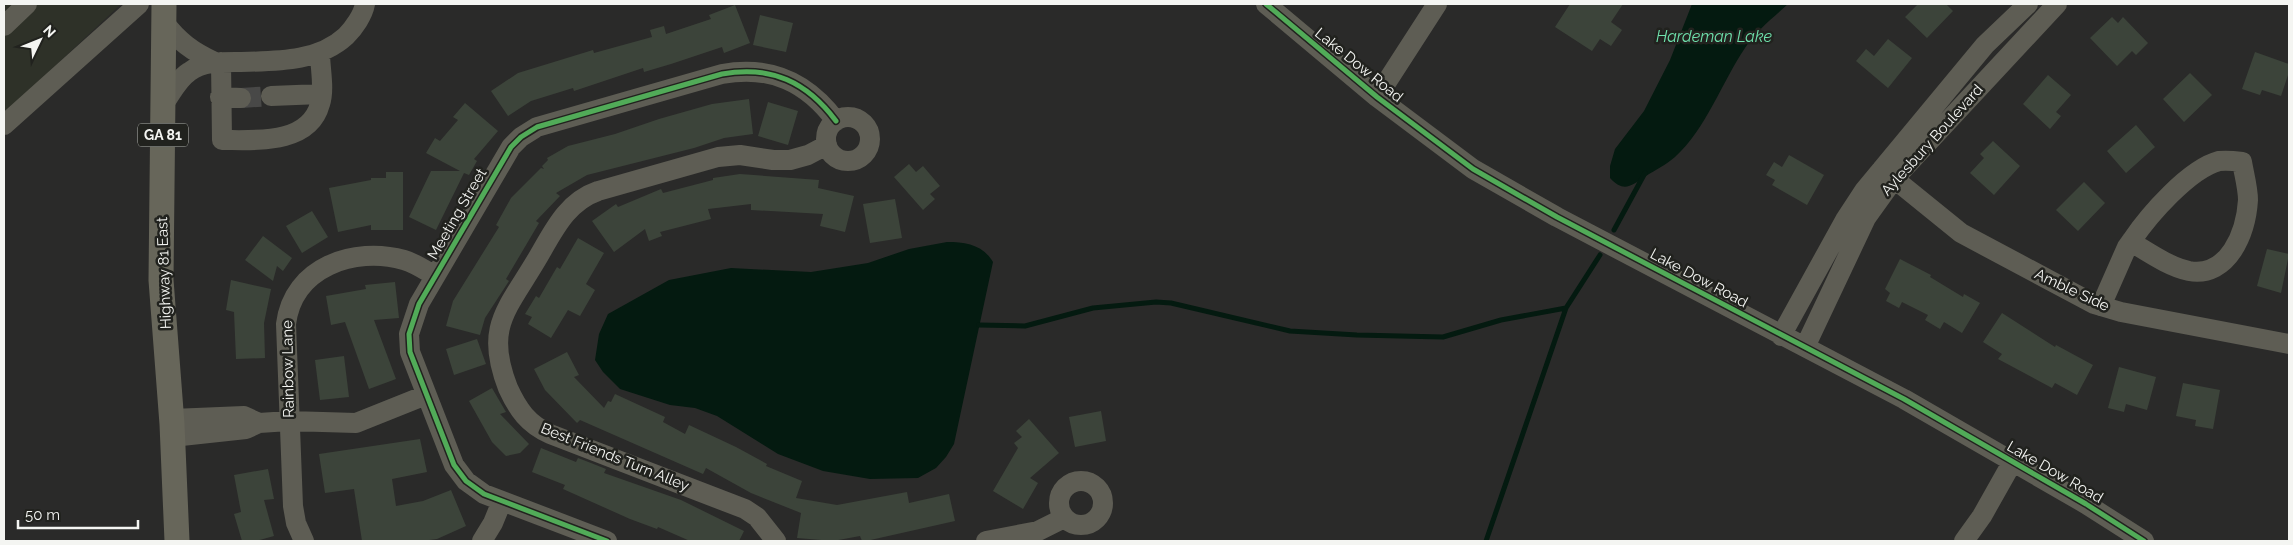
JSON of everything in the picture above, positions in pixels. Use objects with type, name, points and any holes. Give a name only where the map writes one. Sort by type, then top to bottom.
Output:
[{"type":"main road","name":"Highway 81 East","points":[[164,13],[161,280],[172,428],[177,541]]},
{"type":"street","points":[[4,26],[27,4]]},
{"type":"street","points":[[4,125],[139,4]]},
{"type":"street","points":[[163,105],[189,72],[218,62],[268,61],[302,57],[320,53],[338,44],[352,30],[365,4]]},
{"type":"street","name":"Lake Dow Road","points":[[1266,4],[1377,97],[1473,169],[1557,217],[1904,399],[2086,504],[2141,541]]},
{"type":"street","points":[[1377,97],[1437,4]]},
{"type":"street","name":"Aylesbury Boulevard","points":[[1805,347],[1888,174],[1985,44],[2028,4]]},
{"type":"street","name":"Aylesbury Boulevard","points":[[1781,336],[1848,215],[2057,4]]},
{"type":"street","points":[[164,13],[182,43],[196,54],[218,62]]},
{"type":"street","points":[[218,62],[222,140],[264,139],[286,137],[301,129],[316,116],[321,102],[320,53]]},
{"type":"street","name":"Meeting Street","points":[[608,541],[476,490],[460,474],[450,455],[411,356],[408,339],[416,310],[511,147],[525,134],[541,125],[722,74],[741,72],[776,76],[802,86],[819,100],[836,121]]},
{"type":"street","points":[[271,96],[321,94]]},
{"type":"street","points":[[220,97],[241,98]]},
{"type":"street","points":[[849,117],[862,122],[869,130],[869,147],[860,158],[847,161],[834,156],[827,145],[828,131],[836,121],[849,117]]},
{"type":"street","name":"Best Friends Turn Alley","points":[[776,541],[757,517],[745,509],[550,434],[532,425],[515,404],[498,357],[497,337],[504,314],[560,219],[581,198],[598,191],[718,157],[740,155],[773,160],[790,160],[827,145]]},
{"type":"street","points":[[2101,306],[2112,278],[2131,242],[2161,204],[2196,174],[2223,161],[2242,162],[2248,198],[2247,212],[2239,240],[2230,256],[2219,266],[2204,271],[2189,271],[2160,259],[2131,242]]},
{"type":"street","name":"Amble Side","points":[[1888,174],[1962,233],[2101,306],[2289,344]]},
{"type":"street","name":"Rainbow Lane","points":[[304,541],[296,523],[293,506],[286,324],[291,302],[304,283],[317,272],[332,263],[348,259],[380,257],[408,261],[435,276]]},
{"type":"street","points":[[172,428],[246,429],[259,423],[289,421],[356,423],[426,395]]},
{"type":"street","points":[[1964,541],[1982,516],[2013,461]]},
{"type":"street","points":[[482,541],[493,523],[502,501]]},
{"type":"street","points":[[986,541],[1038,531],[1064,518]]},
{"type":"shaded area","points":[[4,4],[121,4],[4,114]]},
{"type":"water","name":"Hardeman Lake","points":[[1692,4],[1788,4],[1760,30],[1745,48],[1705,119],[1686,146],[1672,160],[1636,183],[1624,187],[1615,183],[1610,178],[1610,166],[1615,149],[1644,111],[1670,60]]},
{"type":"water","points":[[947,242],[961,243],[979,248],[993,262],[954,444],[936,468],[918,478],[870,479],[823,471],[778,454],[717,416],[695,408],[670,405],[620,389],[603,372],[595,360],[599,334],[608,314],[669,280],[731,268],[811,272],[868,263],[909,249]]},
{"type":"building","points":[[1570,4],[1623,4],[1611,22],[1622,30],[1611,46],[1600,39],[1592,51],[1555,27]]},
{"type":"building","points":[[1918,4],[1946,4],[1953,11],[1927,38],[1905,17]]},
{"type":"building","points":[[735,5],[750,43],[724,53],[722,47],[644,72],[643,68],[574,91],[573,88],[531,101],[508,116],[491,91],[518,73],[593,50],[594,53],[652,37],[650,30],[664,26],[666,34],[711,19],[709,15]]},
{"type":"building","points":[[760,15],[793,23],[786,52],[753,45]]},
{"type":"building","points":[[2112,17],[2118,23],[2123,17],[2148,43],[2136,55],[2132,51],[2117,66],[2090,38]]},
{"type":"building","points":[[1888,39],[1912,58],[1888,88],[1856,61],[1866,49],[1874,56]]},
{"type":"building","points":[[2255,52],[2289,64],[2289,72],[2281,96],[2262,90],[2260,95],[2242,89]]},
{"type":"building","points":[[2190,73],[2212,95],[2184,122],[2163,99]]},
{"type":"building","points":[[2048,75],[2071,95],[2056,112],[2061,116],[2050,129],[2023,104]]},
{"type":"building","points":[[749,99],[753,134],[724,138],[694,148],[587,175],[556,193],[560,196],[536,221],[539,223],[506,279],[509,281],[485,318],[480,335],[446,326],[453,301],[499,227],[496,225],[511,198],[541,168],[544,169],[542,166],[548,160],[547,158],[568,146],[615,134],[659,119],[712,104]]},
{"type":"building","points":[[768,102],[798,111],[788,145],[758,136]]},
{"type":"building","points":[[465,103],[498,131],[474,159],[477,161],[469,175],[464,173],[436,230],[409,217],[431,171],[460,171],[426,153],[435,138],[440,141],[458,120],[453,117]]},
{"type":"building","points":[[2136,125],[2155,147],[2126,173],[2107,151]]},
{"type":"building","points":[[1993,141],[2020,166],[1994,195],[1970,173],[1984,158],[1980,154]]},
{"type":"building","points":[[1789,155],[1824,175],[1807,205],[1772,185],[1775,180],[1766,175],[1774,162],[1782,167]]},
{"type":"building","points":[[909,164],[916,172],[923,166],[940,186],[930,194],[935,199],[923,210],[894,177]]},
{"type":"building","points":[[386,172],[403,172],[403,230],[371,230],[371,225],[338,232],[329,188],[371,180],[371,178],[386,178]]},
{"type":"building","points":[[740,174],[819,180],[818,188],[854,196],[845,232],[820,226],[823,214],[751,210],[751,204],[708,209],[711,219],[660,232],[662,236],[649,241],[645,229],[614,252],[592,221],[616,204],[618,207],[661,189],[663,193],[713,180],[713,178]]},
{"type":"building","points":[[2084,182],[2105,203],[2078,231],[2056,210]]},
{"type":"building","points":[[895,199],[902,238],[870,243],[863,204]]},
{"type":"building","points":[[312,211],[328,237],[302,253],[286,226]]},
{"type":"building","points":[[263,236],[292,258],[283,271],[277,266],[273,281],[245,260]]},
{"type":"building","points":[[578,238],[604,253],[586,284],[595,290],[580,316],[568,310],[551,338],[528,324],[532,317],[525,314],[536,296],[539,298],[557,267],[560,269]]},
{"type":"building","points":[[2267,249],[2289,254],[2281,293],[2257,286]]},
{"type":"building","points":[[1900,259],[1931,275],[1930,277],[1963,297],[1964,294],[1980,303],[1962,333],[1944,322],[1940,329],[1925,320],[1928,315],[1902,302],[1899,308],[1886,301],[1890,293],[1885,289]]},
{"type":"building","points":[[231,280],[271,289],[264,323],[265,358],[236,359],[234,312],[226,310]]},
{"type":"building","points":[[395,282],[399,318],[374,320],[396,379],[369,389],[345,322],[331,325],[326,296],[366,289],[365,285]]},
{"type":"building","points":[[2002,313],[2055,347],[2056,345],[2093,365],[2077,395],[2055,383],[2052,388],[1998,359],[2002,354],[1983,342]]},
{"type":"building","points":[[477,339],[486,364],[454,375],[446,349]]},
{"type":"building","points":[[567,352],[579,375],[574,377],[604,408],[608,401],[611,402],[615,394],[665,417],[663,422],[685,434],[689,425],[736,447],[767,464],[766,466],[802,481],[796,498],[837,505],[907,492],[909,503],[949,494],[955,521],[866,541],[862,541],[860,536],[833,541],[797,538],[801,513],[751,493],[706,468],[703,474],[580,420],[577,423],[545,390],[534,369]]},
{"type":"building","points":[[344,356],[349,397],[320,400],[315,360]]},
{"type":"building","points":[[2119,367],[2156,377],[2147,410],[2126,404],[2124,412],[2108,408]]},
{"type":"building","points":[[2183,383],[2220,390],[2213,429],[2195,426],[2196,420],[2176,416]]},
{"type":"building","points":[[492,388],[506,412],[500,414],[529,444],[520,453],[506,456],[492,442],[469,401]]},
{"type":"building","points":[[1101,411],[1106,441],[1075,447],[1069,417]]},
{"type":"building","points":[[1029,419],[1059,453],[1030,478],[1038,483],[1023,509],[993,491],[1018,448],[1014,443],[1022,437],[1016,431]]},
{"type":"building","points":[[420,439],[427,472],[392,479],[396,506],[423,501],[451,490],[466,526],[437,539],[422,541],[362,541],[354,489],[325,493],[319,454]]},
{"type":"building","points":[[541,448],[576,462],[578,458],[606,469],[604,473],[681,500],[744,531],[739,541],[690,541],[658,527],[657,529],[630,519],[563,489],[565,485],[532,472]]},
{"type":"building","points":[[268,469],[274,499],[264,500],[274,536],[256,541],[242,541],[234,514],[241,512],[234,475]]},
{"type":"waterway","points":[[1614,230],[1645,173]]},
{"type":"waterway","points":[[1486,541],[1566,308],[1600,255]]},
{"type":"waterway","points":[[979,325],[1025,326],[1093,308],[1156,302],[1171,303],[1290,331],[1443,337],[1501,320],[1566,308]]},
{"type":"tunnel","points":[[241,98],[271,96]]},
{"type":"cycle path","points":[[1266,4],[1377,97],[1473,169],[1557,217],[1904,399],[2086,504],[2144,541]]},
{"type":"cycle path","points":[[607,541],[484,494],[466,481],[454,465],[410,352],[409,334],[419,304],[511,147],[521,137],[537,127],[722,74],[740,72],[772,75],[800,87],[825,107],[836,121]]}]
